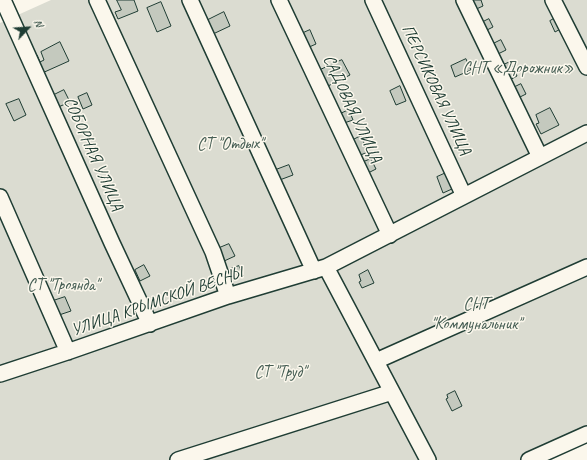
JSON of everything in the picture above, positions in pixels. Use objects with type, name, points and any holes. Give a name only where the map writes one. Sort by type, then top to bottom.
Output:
[{"type":"street","name":"СОБОРНАЯ УЛИЦА","points":[[3,0],[150,324]]},
{"type":"street","points":[[97,0],[213,252],[228,296]]},
{"type":"street","points":[[190,0],[320,269],[376,361],[428,460]]},
{"type":"street","name":"САДОВАЯ УЛИЦА","points":[[279,0],[390,235]]},
{"type":"street","name":"ПЕРСИКОВАЯ УЛИЦА","points":[[373,0],[464,196]]},
{"type":"street","points":[[464,0],[540,157]]},
{"type":"street","points":[[553,0],[587,67]]},
{"type":"street","name":"УЛИЦА КРЫМСКОЙ ВЕСНЫ","points":[[0,374],[150,324],[228,296],[320,269],[390,235],[587,133]]},
{"type":"street","points":[[0,197],[68,352]]},
{"type":"street","points":[[376,361],[587,267]]},
{"type":"street","points":[[178,460],[392,392]]},
{"type":"street","points":[[529,460],[587,434]]},
{"type":"green space","points":[[51,0],[587,0],[587,434],[529,460],[428,460],[326,267],[0,373],[0,23]]},
{"type":"green space","name":"СТ \"Труд\"","points":[[324,270],[424,460],[0,460],[0,378]]},
{"type":"building","points":[[117,0],[134,0],[138,11],[118,19],[115,12],[121,10]]},
{"type":"building","points":[[470,0],[481,0],[483,6],[472,11]]},
{"type":"building","points":[[161,2],[171,26],[157,32],[147,8]]},
{"type":"building","points":[[224,12],[230,26],[213,34],[206,21]]},
{"type":"building","points":[[559,16],[564,27],[555,32],[550,21]]},
{"type":"building","points":[[489,19],[493,27],[485,31],[481,23]]},
{"type":"building","points":[[310,30],[316,44],[307,48],[301,34]]},
{"type":"building","points":[[501,40],[506,50],[496,55],[491,45]]},
{"type":"building","points":[[60,42],[69,61],[40,74],[32,58],[37,55],[40,62],[44,60],[41,52]]},
{"type":"building","points":[[466,59],[471,70],[455,77],[451,66]]},
{"type":"building","points":[[342,60],[350,75],[328,86],[325,80],[323,81],[318,71]]},
{"type":"building","points":[[510,62],[517,76],[506,82],[499,67]]},
{"type":"building","points":[[521,84],[526,94],[518,98],[513,88]]},
{"type":"building","points":[[400,86],[406,101],[396,105],[390,91]]},
{"type":"building","points":[[64,90],[70,102],[56,108],[52,101],[56,99],[54,95]]},
{"type":"building","points":[[87,93],[92,105],[83,109],[78,97]]},
{"type":"building","points":[[19,99],[26,115],[14,121],[6,104]]},
{"type":"building","points":[[550,108],[559,125],[541,134],[536,124],[539,123],[536,115]]},
{"type":"building","points":[[349,110],[353,120],[344,123],[340,114]]},
{"type":"building","points":[[361,136],[368,152],[358,156],[351,141]]},
{"type":"building","points":[[371,159],[376,169],[366,174],[361,163]]},
{"type":"building","points":[[289,165],[293,175],[277,181],[273,171]]},
{"type":"building","points":[[446,173],[452,189],[443,193],[437,177]]},
{"type":"building","points":[[229,244],[235,256],[222,262],[217,249]]},
{"type":"building","points":[[144,265],[150,276],[140,281],[135,270]]},
{"type":"building","points":[[239,266],[243,276],[233,280],[230,269]]},
{"type":"building","points":[[368,270],[374,283],[362,288],[359,282],[361,281],[359,275]]},
{"type":"building","points":[[65,297],[71,311],[59,315],[53,301]]},
{"type":"building","points":[[455,391],[462,406],[452,411],[446,399],[448,398],[447,395]]},
{"type":"park label","name":"СНТ «Дорожник»","points":[[518,69]]},
{"type":"park label","name":"СТ \"Отдых\"","points":[[230,145]]},
{"type":"park label","name":"СТ \"Троянда\"","points":[[63,286]]},
{"type":"park label","name":"СНТ \"Коммунальник\"","points":[[476,315]]}]
